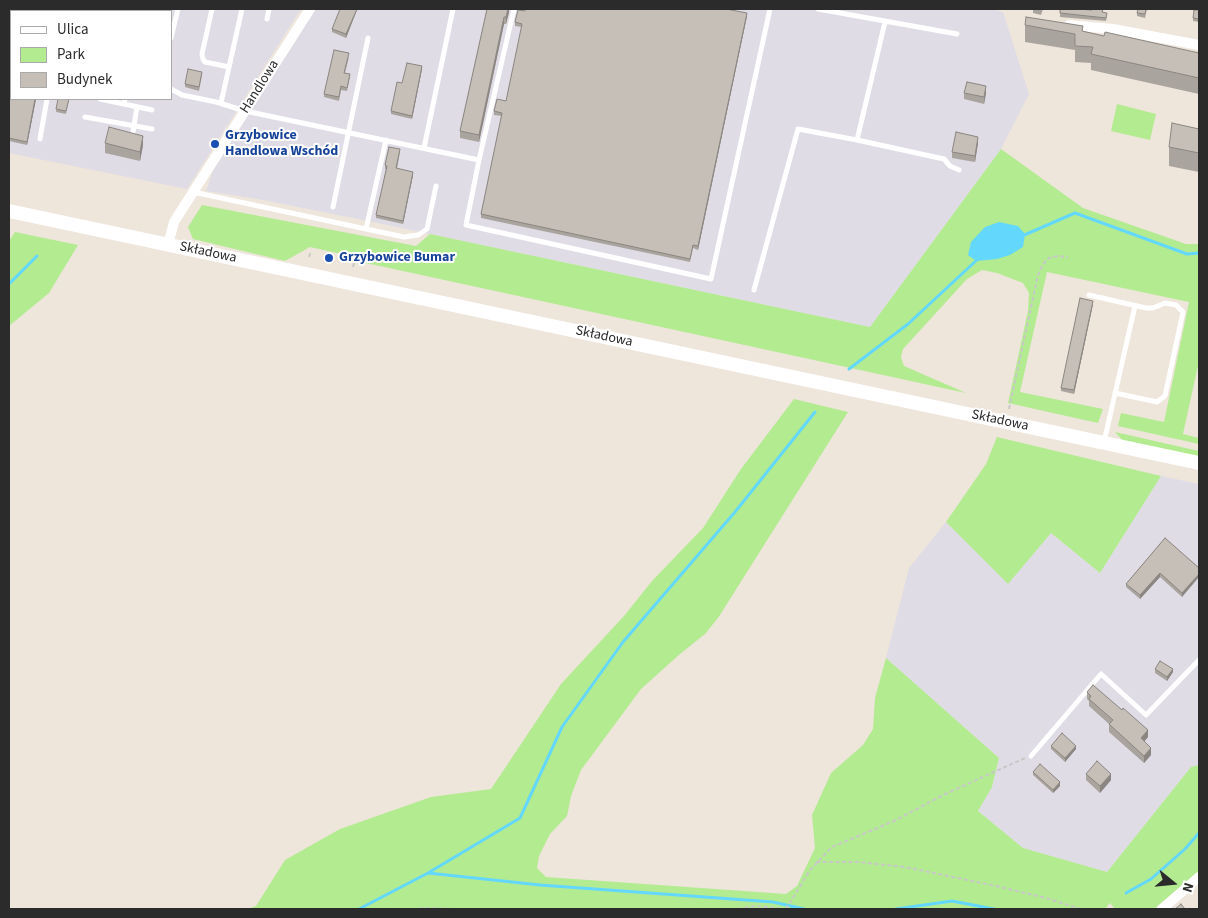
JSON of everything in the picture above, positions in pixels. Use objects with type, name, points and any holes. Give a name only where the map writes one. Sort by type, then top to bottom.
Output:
[{"type":"main road","name":"Składowa","points":[[9,211],[1199,463]]},
{"type":"street","name":"Handlowa","points":[[168,245],[174,222],[310,9]]},
{"type":"street","points":[[1054,23],[1113,29],[1199,45]]},
{"type":"street","points":[[1162,909],[1199,878]]},
{"type":"lane","points":[[172,34],[178,9]]},
{"type":"lane","points":[[212,9],[202,54],[203,59],[205,62],[229,67]]},
{"type":"lane","points":[[220,103],[242,9]]},
{"type":"lane","points":[[267,19],[269,9]]},
{"type":"lane","points":[[424,148],[453,9]]},
{"type":"lane","points":[[514,9],[466,225],[712,279],[770,9]]},
{"type":"lane","points":[[818,9],[957,34]]},
{"type":"lane","points":[[857,140],[885,22]]},
{"type":"lane","points":[[332,207],[368,38]]},
{"type":"lane","points":[[172,90],[182,95],[220,103],[245,111],[479,160]]},
{"type":"lane","points":[[40,139],[47,100]]},
{"type":"lane","points":[[112,100],[125,101],[138,107],[152,110]]},
{"type":"lane","points":[[132,138],[138,107]]},
{"type":"lane","points":[[85,117],[152,129]]},
{"type":"lane","points":[[754,290],[798,129],[944,159],[950,166],[959,170]]},
{"type":"lane","points":[[366,229],[386,140]]},
{"type":"lane","points":[[193,192],[404,236],[418,235],[426,229],[436,186]]},
{"type":"lane","points":[[1089,295],[1146,308],[1154,308],[1165,303],[1176,305],[1183,312],[1165,396],[1157,402],[1115,393]]},
{"type":"lane","points":[[1104,443],[1135,306]]},
{"type":"lane","points":[[1031,756],[1101,674],[1146,715],[1199,660]]},
{"type":"path","points":[[309,257],[310,250]]},
{"type":"path","points":[[1006,422],[1038,275],[1043,264],[1049,258],[1058,256],[1068,257]]},
{"type":"path","points":[[353,267],[354,263]]},
{"type":"path","points":[[738,909],[755,906],[786,909],[816,862],[832,847],[894,821],[943,795],[1031,756]]},
{"type":"path","points":[[816,862],[858,862],[904,867],[1012,890],[1081,909]]},
{"type":"path","points":[[419,909],[459,909]]},
{"type":"shaded area","points":[[9,9],[301,9],[187,189],[9,153]]},
{"type":"shaded area","points":[[314,9],[992,9],[1003,12],[1029,94],[1001,149],[870,327],[373,222],[258,199],[206,191],[213,171]]},
{"type":"shaded area","points":[[1161,476],[1199,484],[1199,765],[1191,767],[1107,872],[1023,848],[978,811],[992,787],[999,758],[886,658],[909,568],[946,522],[1008,583],[1051,533],[1100,573]]},
{"type":"green space","points":[[1117,104],[1156,114],[1150,140],[1111,131]]},
{"type":"green space","points":[[1001,149],[1083,208],[1186,244],[1199,244],[1199,361],[1183,434],[1199,438],[1199,444],[1118,426],[1121,413],[1164,422],[1189,302],[1047,272],[1020,392],[1103,409],[1098,423],[1008,403],[1028,311],[1029,293],[1023,283],[997,273],[982,270],[967,279],[903,349],[901,357],[904,366],[966,393],[366,263],[355,257],[310,247],[285,261],[193,239],[188,227],[202,205],[416,246],[430,234],[870,327]]},
{"type":"green space","points":[[15,232],[78,245],[49,293],[9,326],[9,241]]},
{"type":"green space","points":[[794,399],[848,412],[718,618],[705,634],[641,689],[581,770],[571,796],[567,816],[550,834],[539,856],[537,868],[546,877],[786,894],[797,886],[815,848],[812,815],[831,773],[863,745],[873,729],[875,698],[886,658],[999,758],[992,787],[978,811],[1023,848],[1107,872],[1191,767],[1199,765],[1199,871],[1154,909],[1115,909],[1110,903],[1105,909],[248,909],[256,906],[285,860],[340,829],[431,797],[491,789],[561,684],[624,616],[652,581],[703,528],[741,469]]},
{"type":"green space","points":[[1115,432],[1199,451],[1199,457],[1123,441]]},
{"type":"green space","points":[[997,437],[1161,476],[1100,573],[1051,533],[1008,584],[946,522],[986,464]]},
{"type":"water","points":[[999,222],[1018,226],[1025,234],[1023,247],[1010,255],[997,259],[976,261],[968,255],[971,242],[985,227]]},
{"type":"building","points":[[9,9],[157,9],[10,10],[9,13]]},
{"type":"building","points":[[340,9],[357,9],[346,34],[332,29]]},
{"type":"building","points":[[487,9],[508,9],[506,17],[504,17],[479,135],[460,131]]},
{"type":"building","points":[[525,9],[726,9],[747,13],[698,246],[693,245],[690,259],[481,214],[502,113],[494,111],[497,99],[506,101],[522,24],[515,22],[518,10],[525,11]]},
{"type":"building","points":[[1060,9],[1103,9],[1102,12],[1107,13],[1106,18],[1060,13]]},
{"type":"building","points":[[1138,9],[1146,9],[1145,14],[1137,13]]},
{"type":"building","points":[[1194,10],[1199,10],[1199,19],[1193,18]]},
{"type":"building","points":[[1026,17],[1083,26],[1082,31],[1104,36],[1105,32],[1199,53],[1199,78],[1091,54],[1093,47],[1075,46],[1075,34],[1025,25]]},
{"type":"building","points":[[334,50],[349,53],[344,73],[350,74],[347,88],[341,86],[339,97],[324,94]]},
{"type":"building","points":[[407,63],[422,66],[412,116],[391,111],[397,82],[402,83]]},
{"type":"building","points":[[188,69],[202,72],[199,87],[185,84]]},
{"type":"building","points":[[9,78],[10,100],[35,100],[27,142],[9,138]]},
{"type":"building","points":[[967,82],[986,86],[984,97],[964,93]]},
{"type":"building","points":[[58,100],[69,100],[66,111],[56,109]]},
{"type":"building","points":[[1172,123],[1199,129],[1199,153],[1169,147]]},
{"type":"building","points":[[109,127],[143,136],[140,152],[105,143]]},
{"type":"building","points":[[956,132],[978,137],[975,156],[952,152]]},
{"type":"building","points":[[389,147],[400,149],[396,168],[413,172],[403,221],[376,215],[387,166],[385,165]]},
{"type":"building","points":[[1080,298],[1093,301],[1074,390],[1061,388]]},
{"type":"building","points":[[1165,538],[1199,568],[1199,574],[1182,593],[1160,573],[1140,595],[1126,584]]},
{"type":"building","points":[[1160,661],[1173,669],[1167,677],[1155,669]]},
{"type":"building","points":[[1093,685],[1148,730],[1141,738],[1151,748],[1144,756],[1109,724],[1113,720],[1089,699],[1091,696],[1087,692]]},
{"type":"building","points":[[1062,733],[1076,746],[1065,758],[1051,746]]},
{"type":"building","points":[[1097,761],[1111,774],[1100,786],[1086,774]]},
{"type":"building","points":[[1040,764],[1060,782],[1053,790],[1033,772]]},
{"type":"building","points":[[1181,904],[1185,909],[1175,909]]},
{"type":"waterway","points":[[1022,236],[1075,213],[1187,254],[1199,253]]},
{"type":"waterway","points":[[9,284],[37,256]]},
{"type":"waterway","points":[[849,369],[908,324],[979,258]]},
{"type":"waterway","points":[[428,873],[520,818],[562,727],[623,642],[735,512],[815,412]]},
{"type":"waterway","points":[[1126,893],[1151,879],[1185,849],[1199,833]]},
{"type":"waterway","points":[[359,909],[428,873],[540,885],[773,902],[804,909]]},
{"type":"waterway","points":[[896,909],[952,901],[994,909]]},
{"type":"place","name":"Grzybowice Handlowa Wschód","points":[[215,144]]},
{"type":"place","name":"Grzybowice Bumar","points":[[329,258]]}]
